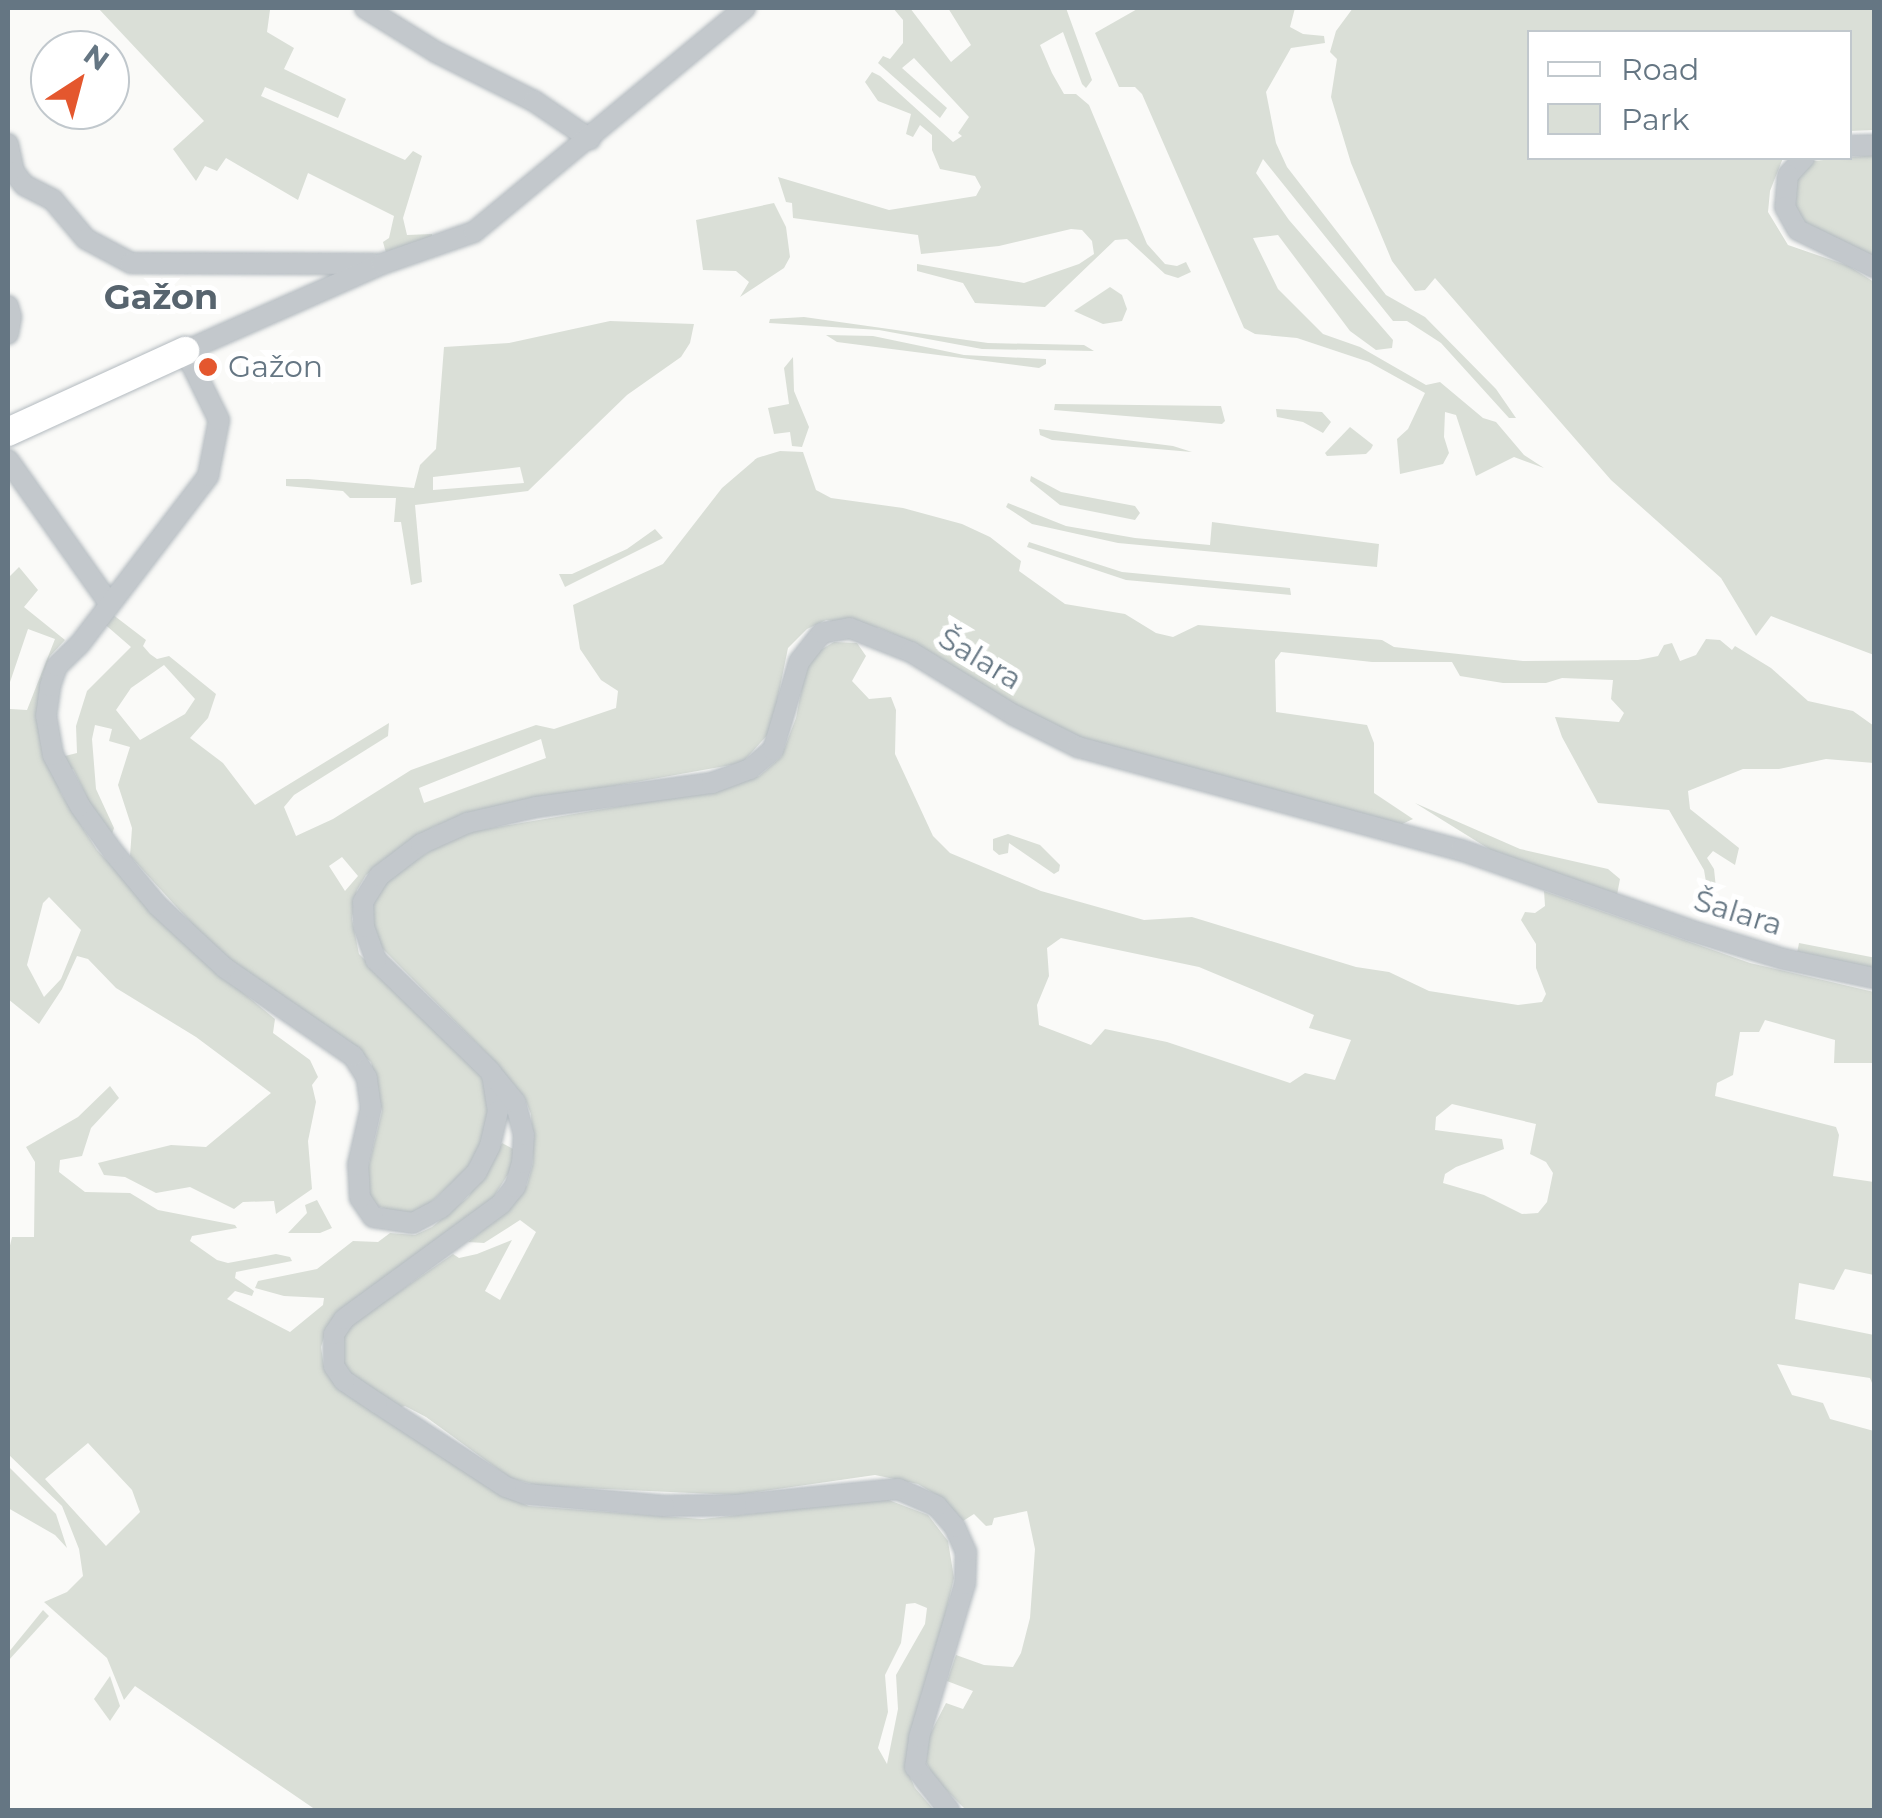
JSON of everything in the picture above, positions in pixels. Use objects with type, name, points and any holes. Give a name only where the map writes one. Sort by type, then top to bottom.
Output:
[{"type":"street","points":[[365,8],[436,52],[534,101],[590,139]]},
{"type":"street","points":[[8,432],[382,264],[474,232],[745,8]]},
{"type":"street","points":[[8,144],[14,172],[24,185],[53,200],[86,239],[131,264],[382,264]]},
{"type":"street","points":[[1802,160],[1788,175],[1785,207],[1798,230],[1874,268]]},
{"type":"street","points":[[8,306],[8,334]]},
{"type":"street","points":[[185,351],[218,420],[208,476],[148,558],[108,602],[80,646],[56,666],[46,716],[53,754],[80,806],[157,905],[226,968],[353,1056],[367,1078],[371,1108],[358,1165],[360,1198],[373,1216],[413,1223],[441,1208],[476,1173],[490,1146],[498,1110],[491,1072]]},
{"type":"street","points":[[8,460],[108,602]]},
{"type":"street","name":"Šalara","points":[[950,1810],[915,1767],[919,1737],[965,1584],[966,1552],[956,1527],[936,1506],[898,1488],[736,1505],[664,1506],[526,1494],[506,1487],[376,1403],[344,1381],[334,1366],[334,1334],[344,1319],[436,1254],[515,1187],[524,1134],[516,1102],[491,1072],[376,960],[364,927],[363,902],[379,876],[421,844],[468,823],[536,807],[712,783],[750,769],[773,750],[799,662],[822,633],[850,628],[911,652],[1014,715],[1078,747],[1461,850],[1688,930],[1784,958],[1874,978]]},
{"type":"green space","points":[[98,8],[270,10],[267,32],[294,48],[284,69],[346,99],[338,118],[265,87],[261,96],[405,160],[413,151],[422,156],[403,218],[407,235],[432,234],[432,239],[386,253],[383,242],[389,238],[394,216],[308,173],[298,200],[226,158],[217,171],[205,166],[196,181],[173,149],[204,121],[130,42],[130,30],[119,30]]},
{"type":"green space","points":[[893,8],[910,8],[951,62],[971,45],[948,8],[1066,8],[1092,80],[1086,88],[1082,84],[1063,32],[1040,45],[1052,73],[1064,94],[1076,94],[1089,105],[1147,244],[1165,264],[1177,266],[1186,262],[1191,272],[1178,278],[1165,274],[1127,239],[1115,240],[1045,307],[975,303],[963,283],[917,271],[917,264],[1024,283],[1079,264],[1094,254],[1092,241],[1082,230],[1071,229],[999,246],[921,254],[918,235],[793,218],[792,203],[786,202],[778,177],[889,210],[976,196],[981,187],[975,176],[940,169],[932,150],[932,135],[920,125],[913,137],[906,134],[911,114],[878,101],[865,82],[872,72],[880,76],[953,142],[962,136],[958,133],[969,117],[914,58],[902,68],[947,108],[940,118],[878,63],[883,56],[890,59],[903,43],[903,20]]},
{"type":"green space","points":[[1139,8],[1295,8],[1290,27],[1303,34],[1324,36],[1325,43],[1291,48],[1266,92],[1276,143],[1287,167],[1386,295],[1425,317],[1496,389],[1516,418],[1509,418],[1441,343],[1407,321],[1393,321],[1263,159],[1256,173],[1289,220],[1393,340],[1392,348],[1376,350],[1350,331],[1278,235],[1253,238],[1278,289],[1323,334],[1360,347],[1426,385],[1440,382],[1483,418],[1496,422],[1524,455],[1544,468],[1514,457],[1476,476],[1456,415],[1445,412],[1444,437],[1449,453],[1443,464],[1400,474],[1397,439],[1408,429],[1425,393],[1369,362],[1297,338],[1255,334],[1244,328],[1142,94],[1135,87],[1119,87],[1095,33]]},
{"type":"green space","points":[[1353,8],[1874,8],[1874,130],[1852,131],[1852,30],[1527,30],[1527,160],[1782,160],[1770,191],[1768,212],[1788,245],[1849,266],[1874,282],[1874,655],[1771,616],[1756,636],[1721,578],[1611,480],[1435,278],[1425,290],[1415,291],[1392,261],[1351,163],[1331,97],[1337,59],[1330,52],[1336,31]]},
{"type":"green space","points":[[1874,155],[1874,260],[1792,220],[1791,180],[1803,162]]},
{"type":"green space","points":[[774,203],[786,227],[790,257],[784,268],[740,297],[749,282],[736,271],[703,270],[696,220]]},
{"type":"green space","points":[[1110,287],[1122,295],[1127,309],[1122,321],[1103,324],[1074,311]]},
{"type":"green space","points":[[804,317],[988,343],[1084,345],[1094,351],[982,349],[879,330],[769,323],[770,319]]},
{"type":"green space","points":[[610,321],[694,324],[690,343],[681,357],[627,395],[528,491],[415,505],[422,582],[411,585],[401,522],[394,522],[396,498],[350,498],[343,491],[286,486],[286,479],[308,479],[414,488],[420,465],[436,449],[444,347],[509,343]],"holes":[[[520,467],[524,483],[433,490],[433,477]]]},
{"type":"green space","points":[[826,335],[873,336],[964,355],[1046,359],[1046,364],[1039,368],[837,342]]},
{"type":"green space","points":[[793,357],[794,391],[809,427],[802,447],[792,446],[790,432],[774,434],[768,408],[789,404],[784,368]]},
{"type":"green space","points":[[1055,404],[1221,406],[1225,421],[1222,424],[1054,410]]},
{"type":"green space","points":[[1276,409],[1322,412],[1331,422],[1323,433],[1303,422],[1277,417]]},
{"type":"green space","points":[[1350,427],[1373,445],[1371,449],[1366,454],[1327,456],[1325,453]]},
{"type":"green space","points":[[1039,429],[1173,446],[1192,452],[1052,440],[1040,435]]},
{"type":"green space","points":[[780,451],[803,452],[816,490],[831,498],[903,508],[962,524],[990,537],[1021,561],[1019,571],[1065,604],[1125,614],[1156,633],[1173,637],[1198,625],[1382,640],[1394,647],[1523,661],[1638,660],[1658,656],[1664,645],[1672,643],[1680,661],[1696,655],[1706,639],[1720,640],[1771,668],[1808,701],[1853,711],[1874,726],[1874,763],[1826,759],[1779,769],[1743,769],[1688,791],[1690,809],[1739,848],[1735,865],[1713,851],[1707,858],[1714,869],[1718,907],[1710,906],[1704,870],[1669,810],[1598,803],[1562,737],[1555,717],[1619,722],[1624,713],[1611,699],[1613,680],[1562,678],[1546,683],[1503,683],[1460,676],[1452,662],[1372,662],[1281,652],[1275,660],[1276,712],[1367,725],[1374,743],[1374,793],[1413,819],[1400,825],[1095,745],[1009,703],[914,643],[879,628],[826,620],[807,629],[788,648],[771,731],[742,763],[480,810],[433,827],[366,875],[357,890],[352,919],[359,954],[471,1064],[482,1078],[489,1100],[489,1127],[481,1150],[460,1177],[423,1209],[406,1215],[374,1205],[367,1189],[368,1168],[382,1111],[371,1062],[338,1035],[270,993],[216,950],[130,856],[132,828],[118,785],[130,747],[109,741],[112,729],[95,725],[92,739],[96,789],[114,828],[112,834],[94,812],[73,769],[67,771],[61,757],[77,753],[76,726],[87,691],[131,647],[101,621],[112,614],[146,640],[143,646],[150,654],[157,659],[169,656],[216,694],[208,718],[190,738],[223,763],[255,805],[389,723],[388,736],[294,795],[284,807],[296,836],[333,819],[411,770],[536,725],[554,729],[616,708],[618,691],[601,680],[580,649],[573,605],[663,564],[722,488],[757,458]],"holes":[[[164,665],[195,699],[185,714],[140,740],[116,710],[131,688]],[[541,739],[546,758],[424,803],[419,788]],[[342,857],[358,876],[345,891],[329,866]]]},
{"type":"green space","points":[[1031,476],[1061,492],[1135,506],[1140,513],[1135,520],[1060,505],[1030,481]]},
{"type":"green space","points":[[1008,503],[1066,526],[1135,538],[1210,545],[1212,522],[1379,544],[1377,567],[1118,543],[1032,524],[1006,507]]},
{"type":"green space","points":[[655,529],[663,538],[565,587],[559,574],[572,574],[627,549]]},
{"type":"green space","points":[[1029,542],[1122,572],[1290,588],[1291,595],[1126,580],[1027,547]]},
{"type":"green space","points":[[19,567],[38,590],[24,607],[65,640],[50,656],[42,677],[42,722],[50,766],[62,795],[97,850],[196,954],[275,1019],[273,1033],[310,1060],[318,1077],[312,1085],[316,1102],[308,1141],[312,1189],[276,1214],[274,1201],[243,1202],[234,1209],[190,1187],[156,1193],[125,1177],[104,1175],[98,1163],[171,1145],[206,1147],[271,1093],[196,1037],[116,988],[88,959],[77,956],[62,989],[39,1024],[8,999],[8,697],[10,709],[27,710],[55,639],[28,629],[8,688],[8,578]],"holes":[[[49,897],[81,930],[61,979],[44,997],[27,965],[43,903]]]},
{"type":"green space","points":[[834,642],[857,643],[866,656],[852,681],[869,699],[891,697],[896,710],[895,754],[933,836],[950,853],[1041,891],[1144,920],[1192,917],[1356,967],[1389,972],[1429,991],[1518,1005],[1542,1002],[1546,994],[1536,968],[1536,944],[1521,920],[1525,912],[1535,913],[1545,906],[1544,891],[1750,963],[1874,992],[1874,1063],[1834,1063],[1835,1040],[1765,1020],[1759,1032],[1740,1032],[1733,1075],[1717,1083],[1715,1096],[1836,1127],[1839,1135],[1833,1176],[1874,1182],[1874,1275],[1845,1269],[1834,1290],[1799,1283],[1795,1319],[1874,1335],[1874,1388],[1870,1378],[1777,1364],[1792,1395],[1823,1403],[1830,1419],[1874,1431],[1874,1810],[966,1810],[934,1778],[926,1762],[929,1736],[946,1703],[963,1709],[973,1691],[947,1681],[956,1655],[984,1665],[1013,1667],[1021,1653],[1030,1618],[1035,1549],[1027,1511],[994,1518],[992,1525],[986,1526],[974,1514],[963,1521],[943,1499],[918,1484],[875,1475],[736,1495],[539,1486],[510,1478],[426,1417],[405,1406],[398,1408],[343,1368],[342,1340],[346,1328],[453,1254],[459,1258],[477,1254],[512,1240],[485,1291],[500,1300],[536,1232],[520,1220],[484,1243],[468,1242],[511,1207],[527,1185],[533,1163],[531,1114],[524,1097],[491,1058],[377,943],[371,924],[372,906],[388,878],[456,834],[720,789],[759,776],[781,757],[796,718],[805,671],[817,652]],"holes":[[[1061,938],[1199,967],[1314,1015],[1309,1028],[1351,1040],[1335,1080],[1305,1073],[1290,1083],[1167,1042],[1105,1029],[1091,1045],[1039,1025],[1037,1005],[1049,976],[1047,948]],[[1452,1104],[1536,1124],[1530,1154],[1546,1162],[1553,1173],[1547,1202],[1538,1213],[1522,1214],[1484,1195],[1443,1183],[1445,1174],[1456,1167],[1504,1149],[1502,1139],[1435,1130],[1436,1117]]]},
{"type":"green space","points":[[1415,803],[1520,849],[1608,869],[1620,879],[1617,895],[1502,857]]},
{"type":"green space","points":[[1008,834],[1040,845],[1060,865],[1059,871],[1054,874],[1009,843],[1008,853],[999,855],[993,850],[993,839]]},
{"type":"green space","points":[[1799,943],[1874,958],[1872,968],[1797,954]]},
{"type":"green space","points":[[110,1086],[119,1098],[91,1128],[82,1156],[60,1160],[59,1172],[85,1192],[130,1193],[158,1210],[235,1225],[237,1228],[192,1236],[190,1241],[217,1260],[228,1263],[276,1254],[290,1257],[292,1261],[236,1272],[235,1278],[254,1291],[252,1296],[235,1291],[227,1299],[290,1332],[323,1305],[324,1298],[284,1296],[255,1288],[258,1281],[317,1269],[353,1241],[378,1242],[390,1233],[415,1235],[432,1227],[468,1197],[502,1143],[515,1150],[510,1171],[490,1203],[340,1311],[327,1328],[321,1347],[324,1367],[336,1385],[509,1498],[529,1506],[702,1519],[886,1499],[928,1515],[948,1541],[954,1578],[908,1772],[915,1788],[934,1810],[316,1810],[135,1686],[124,1700],[107,1658],[44,1602],[67,1592],[83,1576],[79,1549],[62,1506],[8,1454],[8,1254],[12,1237],[34,1237],[35,1162],[26,1147],[78,1117]],"holes":[[[88,1443],[132,1490],[140,1512],[106,1546],[45,1479]],[[906,1604],[927,1608],[925,1624],[896,1675],[898,1709],[887,1764],[878,1748],[888,1712],[885,1675],[901,1643]]]},
{"type":"green space","points":[[317,1200],[332,1228],[320,1233],[288,1233],[307,1213],[305,1205]]},
{"type":"green space","points":[[8,1466],[56,1514],[67,1548],[55,1535],[8,1508]]},
{"type":"green space","points":[[43,1610],[49,1616],[8,1661],[8,1653]]},
{"type":"green space","points":[[110,1676],[120,1706],[110,1721],[94,1699]]},
{"type":"place","name":"Gažon","points":[[208,367]]},
{"type":"district","name":"Gažon","points":[[161,297]]}]
